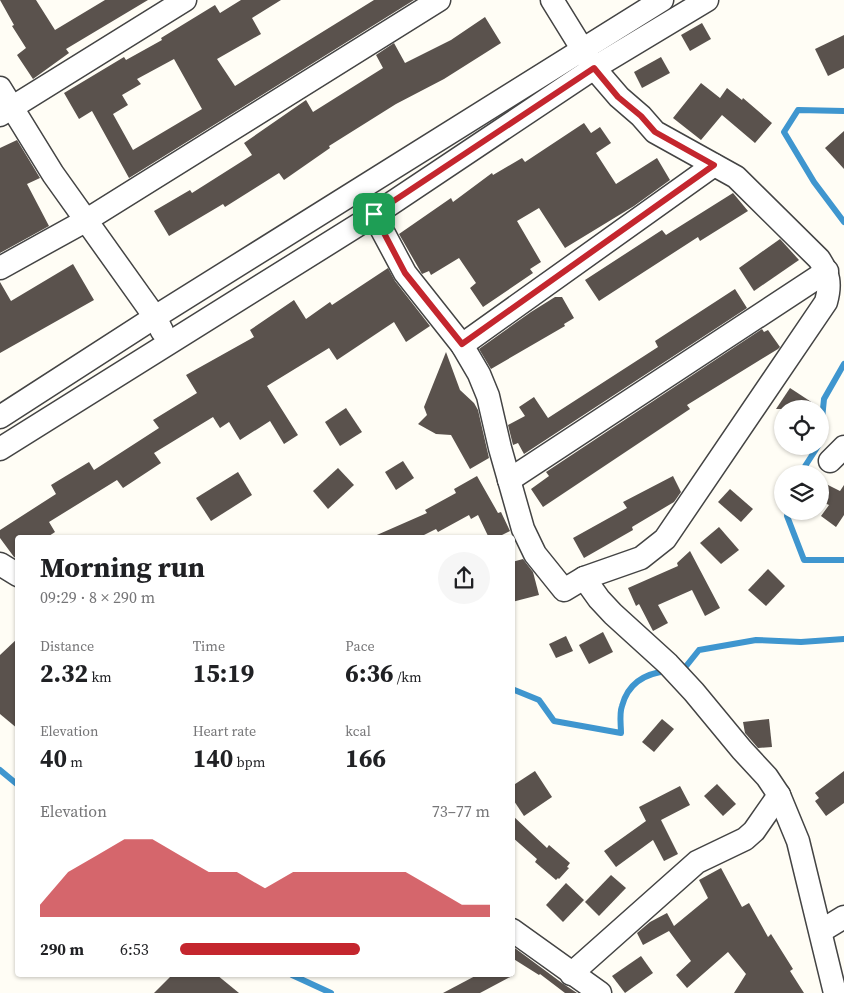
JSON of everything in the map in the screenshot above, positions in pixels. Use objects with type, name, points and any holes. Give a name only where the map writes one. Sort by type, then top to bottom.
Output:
[{"type":"street","points":[[6,112],[185,0]]},
{"type":"street","points":[[0,268],[85,221],[439,0]]},
{"type":"street","points":[[374,214],[405,273],[462,344],[479,374],[488,396],[523,529],[535,554],[564,590],[584,578],[641,558],[653,550],[665,538],[826,302],[830,287],[827,271],[819,259],[736,177],[655,132],[641,116],[618,97],[588,59],[552,0]]},
{"type":"street","points":[[0,449],[374,214],[588,59],[662,0]]},
{"type":"street","points":[[0,417],[155,317],[588,59],[707,0]]},
{"type":"street","points":[[0,88],[6,112],[155,317],[169,343]]},
{"type":"street","points":[[462,344],[714,165]]},
{"type":"street","points":[[509,480],[827,271]]},
{"type":"street","points":[[0,564],[15,573]]},
{"type":"street","points":[[584,578],[613,614],[671,668],[767,777],[779,795],[798,841],[834,993]]},
{"type":"street","points":[[572,974],[697,862],[745,839],[754,831],[779,795]]},
{"type":"street","points":[[821,932],[844,917]]},
{"type":"street","points":[[515,932],[600,993]]},
{"type":"building","points":[[0,0],[36,0],[55,30],[105,0],[148,0],[66,49],[69,53],[33,79],[17,55],[26,48],[12,26],[14,25]]},
{"type":"building","points":[[241,0],[281,0],[252,18],[261,34],[217,59],[235,86],[374,0],[414,0],[129,178],[92,111],[79,119],[64,93],[124,57],[126,60],[162,40],[161,38],[215,5],[220,13]],"holes":[[[174,59],[202,109],[133,150],[113,114],[128,105],[122,95],[141,84],[137,79]]]},
{"type":"building","points":[[485,17],[501,43],[444,79],[396,104],[329,146],[330,148],[284,180],[279,173],[225,207],[223,204],[169,236],[154,211],[190,190],[192,193],[252,155],[244,143],[306,100],[313,112],[383,68],[376,55],[394,43],[405,63],[451,40]]},
{"type":"building","points":[[702,23],[711,39],[690,51],[681,35]]},
{"type":"building","points":[[844,35],[844,68],[828,76],[815,49]]},
{"type":"building","points":[[661,57],[670,73],[642,88],[634,72]]},
{"type":"building","points":[[701,83],[720,98],[727,88],[742,100],[743,98],[772,123],[755,143],[722,115],[701,140],[673,118]]},
{"type":"building","points":[[584,123],[591,133],[600,127],[611,143],[596,153],[616,184],[657,158],[670,180],[634,206],[565,248],[539,208],[517,221],[541,262],[530,269],[533,273],[483,307],[470,288],[476,283],[459,258],[431,275],[429,271],[422,274],[399,234],[451,198],[453,202],[492,173],[493,175],[522,158],[525,162]]},
{"type":"building","points":[[844,131],[844,169],[825,148]]},
{"type":"building","points":[[17,140],[40,178],[27,184],[49,226],[0,253],[0,148]]},
{"type":"building","points":[[733,193],[748,211],[700,241],[698,237],[599,301],[585,280],[662,230],[666,235]]},
{"type":"building","points":[[780,239],[799,260],[754,291],[739,268]]},
{"type":"building","points":[[73,264],[94,300],[0,353],[0,282],[11,301]]},
{"type":"building","points":[[388,268],[395,281],[430,326],[406,342],[394,322],[337,360],[329,348],[267,386],[298,435],[284,444],[270,421],[240,440],[229,422],[220,428],[213,417],[154,453],[161,463],[123,488],[117,480],[49,522],[55,532],[50,535],[15,535],[14,557],[0,538],[0,530],[56,494],[51,485],[89,462],[94,470],[159,428],[153,420],[197,393],[186,375],[254,337],[250,330],[294,300],[306,319],[330,302],[332,305]]},
{"type":"building","points":[[735,289],[747,308],[524,454],[518,443],[513,445],[508,425],[525,416],[519,407],[534,397],[548,418],[658,347],[655,341]]},
{"type":"building","points":[[555,297],[562,297],[574,318],[564,324],[565,326],[491,369],[479,349]]},
{"type":"building","points":[[762,329],[764,332],[768,330],[780,347],[778,349],[687,405],[690,409],[543,507],[531,489],[549,476],[546,472]]},
{"type":"building","points":[[446,352],[460,390],[474,403],[478,410],[489,458],[470,469],[451,435],[436,434],[418,424],[427,415],[424,407]]},
{"type":"building","points":[[790,388],[808,400],[782,400]]},
{"type":"building","points":[[346,408],[362,432],[340,446],[325,422]]},
{"type":"building","points":[[403,461],[414,478],[396,490],[385,472]]},
{"type":"building","points":[[338,468],[354,485],[328,509],[313,491]]},
{"type":"building","points":[[238,472],[252,495],[211,521],[196,498]]},
{"type":"building","points":[[477,476],[498,513],[501,512],[510,531],[502,535],[488,535],[478,515],[471,519],[469,515],[438,532],[436,529],[424,535],[377,535],[427,513],[425,510],[456,493],[454,489]]},
{"type":"building","points":[[673,476],[681,492],[674,502],[632,527],[633,530],[584,558],[573,538],[627,508],[623,502]]},
{"type":"building","points":[[844,485],[844,515],[836,527],[826,520],[829,520],[829,486],[840,491]]},
{"type":"building","points":[[730,489],[753,509],[741,522],[718,502]]},
{"type":"building","points":[[719,527],[739,550],[721,564],[700,543]]},
{"type":"building","points":[[690,551],[720,608],[705,616],[692,590],[658,605],[668,623],[653,631],[639,604],[636,606],[628,588],[678,566],[677,563]]},
{"type":"building","points":[[523,559],[533,572],[539,595],[515,601],[515,561]]},
{"type":"building","points":[[768,569],[785,586],[766,606],[748,590]]},
{"type":"building","points":[[603,632],[613,652],[589,664],[579,645]]},
{"type":"building","points":[[566,636],[573,651],[556,658],[549,644]]},
{"type":"building","points":[[15,641],[15,726],[0,714],[0,655]]},
{"type":"building","points":[[662,719],[674,729],[654,752],[642,742]]},
{"type":"building","points":[[769,719],[772,747],[758,748],[745,733],[743,722]]},
{"type":"building","points":[[535,771],[552,797],[524,816],[515,802],[515,784]]},
{"type":"building","points":[[844,771],[844,803],[826,816],[815,801],[819,798],[815,793]]},
{"type":"building","points":[[717,784],[736,804],[723,816],[704,796]]},
{"type":"building","points":[[680,786],[690,805],[661,820],[678,854],[664,861],[653,840],[616,867],[604,851],[646,821],[639,807]]},
{"type":"building","points":[[515,818],[547,848],[549,845],[570,863],[567,867],[569,868],[556,880],[535,862],[537,859],[515,840]]},
{"type":"building","points":[[721,868],[742,907],[749,903],[768,937],[771,934],[793,969],[790,971],[804,993],[734,993],[746,974],[728,952],[687,988],[676,975],[691,961],[669,931],[643,945],[637,933],[650,922],[667,913],[674,926],[708,898],[699,880]]},
{"type":"building","points":[[611,875],[626,888],[599,916],[585,902]]},
{"type":"building","points":[[566,883],[584,900],[563,922],[546,905]]},
{"type":"building","points":[[515,948],[577,993],[565,993],[515,960]]},
{"type":"building","points":[[641,956],[653,973],[625,993],[612,976]]},
{"type":"building","points":[[170,977],[219,977],[239,993],[154,993]]},
{"type":"building","points":[[473,977],[510,977],[480,993],[443,993]]},
{"type":"waterway","points":[[844,111],[798,110],[784,132],[814,182],[844,222]]},
{"type":"waterway","points":[[824,400],[844,364]]},
{"type":"waterway","points":[[806,465],[812,455]]},
{"type":"waterway","points":[[789,520],[804,560],[844,560]]},
{"type":"waterway","points":[[681,670],[699,650],[756,640],[801,642],[844,639]]},
{"type":"waterway","points":[[515,690],[539,700],[554,721],[621,733],[621,709],[633,685],[652,674],[668,671]]},
{"type":"waterway","points":[[0,770],[15,782]]},
{"type":"waterway","points":[[296,977],[331,993]]},
{"type":"route","points":[[594,68],[618,97],[641,116],[655,132],[678,147],[714,165],[462,344],[405,273],[374,214],[594,68]]}]
